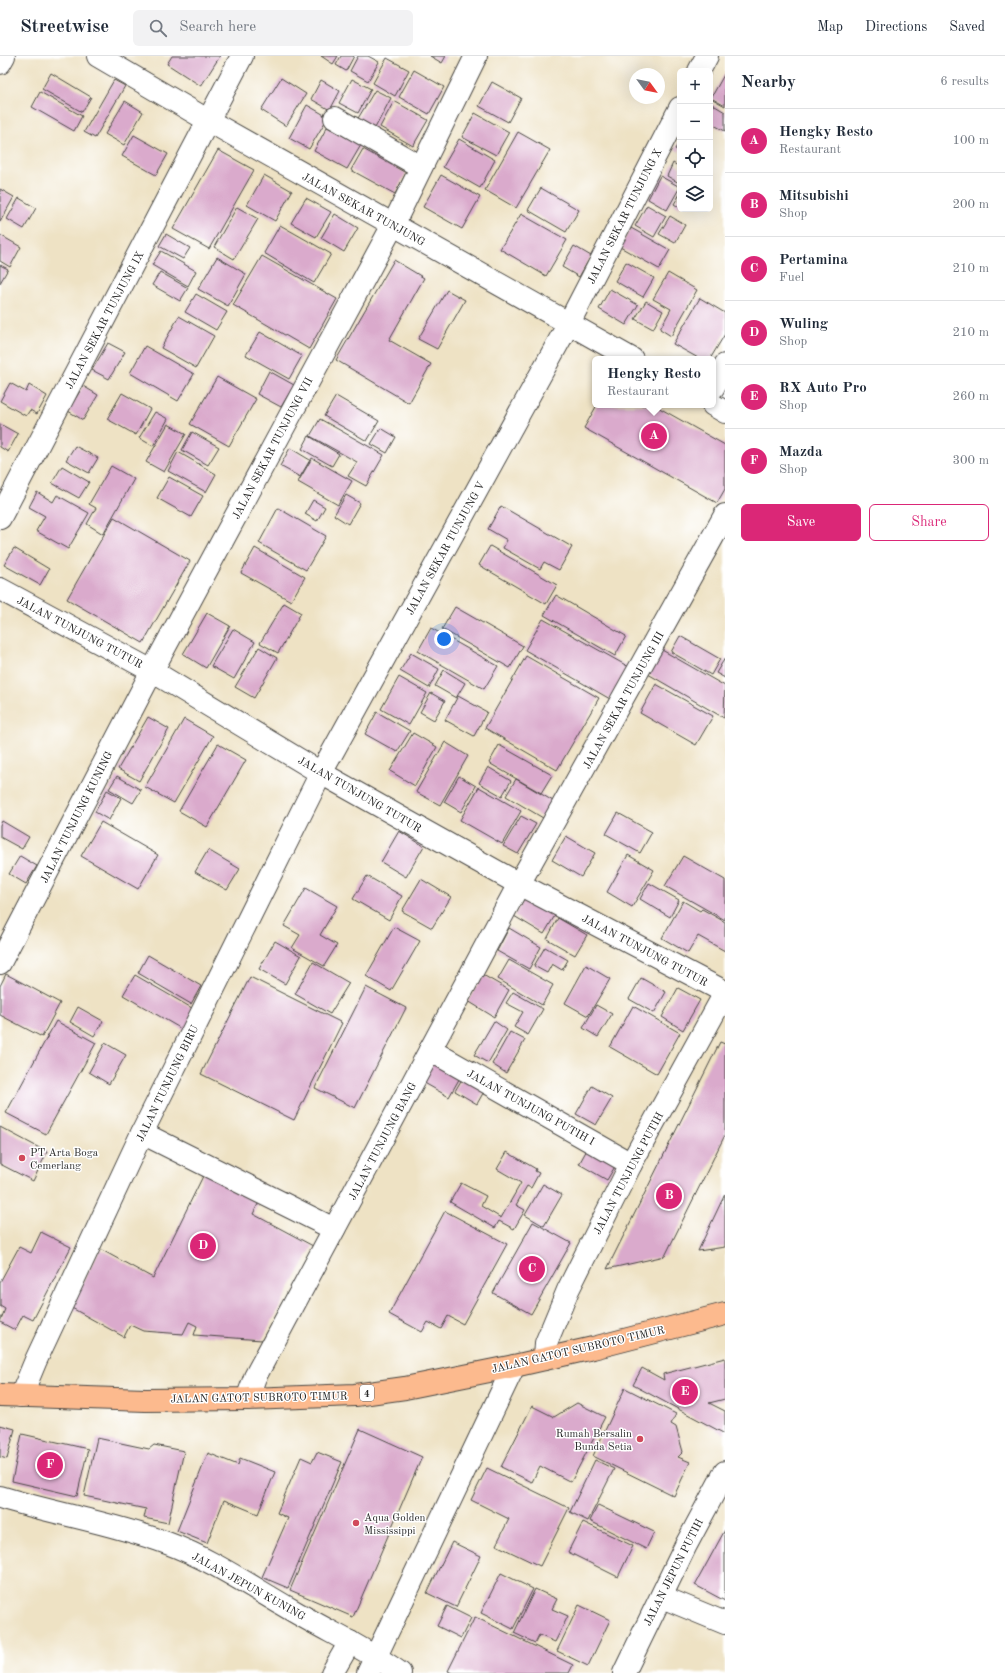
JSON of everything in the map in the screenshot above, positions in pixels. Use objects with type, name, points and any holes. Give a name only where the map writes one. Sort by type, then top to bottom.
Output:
[{"type":"highway","name":"JALAN GATOT SUBROTO TIMUR","points":[[10,1396],[145,1400],[247,1399],[355,1395],[406,1388],[514,1366],[725,1314]]},
{"type":"street","points":[[0,63],[4,56]]},
{"type":"street","name":"JALAN SEKAR TUNJUNG","points":[[98,56],[209,121],[627,356]]},
{"type":"street","name":"JALAN SEKAR TUNJUNG IX","points":[[0,518],[242,56]]},
{"type":"street","name":"JALAN SEKAR TUNJUNG VII","points":[[152,671],[393,225],[476,56]]},
{"type":"street","points":[[701,68],[707,56]]},
{"type":"street","name":"JALAN SEKAR TUNJUNG X","points":[[569,323],[677,114]]},
{"type":"street","points":[[335,118],[421,167]]},
{"type":"street","name":"JALAN SEKAR TUNJUNG V","points":[[321,773],[569,323]]},
{"type":"street","points":[[716,382],[725,366]]},
{"type":"street","points":[[716,407],[725,412]]},
{"type":"street","name":"JALAN SEKAR TUNJUNG III","points":[[519,884],[725,515]]},
{"type":"street","name":"JALAN TUNJUNG TUTUR","points":[[0,589],[152,671],[321,773],[519,884],[725,992]]},
{"type":"street","name":"JALAN TUNJUNG KUNING","points":[[0,963],[152,671]]},
{"type":"street","name":"JALAN TUNJUNG BIRU","points":[[10,1396],[36,1360],[142,1133],[321,773]]},
{"type":"street","name":"JALAN TUNJUNG BANG","points":[[247,1399],[255,1377],[519,884]]},
{"type":"street","name":"JALAN TUNJUNG PUTIH","points":[[545,1359],[546,1343],[568,1290],[631,1164],[725,992]]},
{"type":"street","name":"JALAN TUNJUNG PUTIH I","points":[[430,1050],[631,1164]]},
{"type":"street","points":[[142,1133],[334,1229]]},
{"type":"street","points":[[372,1664],[514,1366]]},
{"type":"street","name":"JALAN JEPUN PUTIH","points":[[624,1673],[686,1545],[725,1472]]},
{"type":"street","name":"JALAN JEPUN KUNING","points":[[0,1497],[43,1510],[133,1532],[168,1543],[236,1577],[291,1610],[350,1642],[372,1664],[400,1673]]},
{"type":"street","points":[[662,1597],[725,1623]]},
{"type":"street","points":[[332,1673],[350,1642]]},
{"type":"building","points":[[172,56],[220,56],[201,86],[167,64]]},
{"type":"building","points":[[321,56],[338,56],[333,64]]},
{"type":"building","points":[[341,56],[354,56],[346,71],[336,65]]},
{"type":"building","points":[[358,56],[368,56],[379,62],[368,81],[350,71]]},
{"type":"building","points":[[430,56],[446,56],[442,63]]},
{"type":"building","points":[[387,58],[409,70],[395,96],[373,83]]},
{"type":"building","points":[[414,70],[444,87],[429,114],[399,97]]},
{"type":"building","points":[[51,73],[91,97],[82,112],[42,89]]},
{"type":"building","points":[[725,73],[725,106],[713,99],[713,94]]},
{"type":"building","points":[[281,78],[306,94],[286,126],[261,110]]},
{"type":"building","points":[[352,79],[371,89],[358,113],[339,103]]},
{"type":"building","points":[[114,80],[125,86],[95,138],[84,132]]},
{"type":"building","points":[[321,80],[340,91],[330,110],[311,99]]},
{"type":"building","points":[[492,82],[521,98],[508,122],[479,106]]},
{"type":"building","points":[[375,90],[391,98],[374,130],[357,120]]},
{"type":"building","points":[[40,92],[82,116],[74,131],[32,107]]},
{"type":"building","points":[[125,101],[143,112],[124,145],[105,134]]},
{"type":"building","points":[[394,101],[428,120],[413,146],[380,127]]},
{"type":"building","points":[[307,105],[328,117],[309,149],[289,138]]},
{"type":"building","points":[[713,105],[725,112],[725,131],[713,125]]},
{"type":"building","points":[[475,113],[509,132],[496,155],[462,137]]},
{"type":"building","points":[[327,127],[361,145],[347,169],[314,151]]},
{"type":"building","points":[[518,132],[550,150],[516,208],[485,190]]},
{"type":"building","points":[[134,135],[168,154],[156,175],[122,156]]},
{"type":"building","points":[[459,139],[495,160],[480,188],[443,167]]},
{"type":"building","points":[[363,149],[406,173],[395,194],[351,170]]},
{"type":"building","points":[[218,150],[254,170],[209,249],[173,229]]},
{"type":"building","points":[[673,163],[677,165],[677,182],[667,176]]},
{"type":"building","points":[[264,175],[292,191],[275,221],[247,205]]},
{"type":"building","points":[[441,175],[480,197],[462,229],[423,207]]},
{"type":"building","points":[[660,176],[677,185],[677,192],[667,210],[648,199]]},
{"type":"building","points":[[541,188],[579,210],[566,232],[528,210]]},
{"type":"building","points":[[0,189],[14,197],[0,222]]},
{"type":"building","points":[[19,198],[36,208],[24,229],[7,219]]},
{"type":"building","points":[[306,198],[331,212],[316,237],[291,223]]},
{"type":"building","points":[[677,199],[677,206],[674,204]]},
{"type":"building","points":[[647,205],[666,216],[654,237],[635,226]]},
{"type":"building","points":[[237,207],[258,219],[234,259],[214,247]]},
{"type":"building","points":[[335,214],[358,228],[344,252],[321,238]]},
{"type":"building","points":[[521,214],[567,240],[546,276],[500,249]]},
{"type":"building","points":[[670,216],[685,225],[675,243],[659,234]]},
{"type":"building","points":[[280,225],[331,254],[314,283],[264,253]]},
{"type":"building","points":[[631,228],[670,250],[659,269],[620,247]]},
{"type":"building","points":[[166,234],[190,248],[183,259],[159,246]]},
{"type":"building","points":[[0,235],[21,247],[10,267],[0,261]]},
{"type":"building","points":[[574,246],[591,256],[579,277],[562,267]]},
{"type":"building","points":[[161,251],[196,271],[188,286],[152,265]]},
{"type":"building","points":[[262,256],[337,299],[309,349],[233,305]]},
{"type":"building","points":[[217,257],[246,274],[228,306],[198,289]]},
{"type":"building","points":[[394,260],[424,278],[389,340],[431,364],[409,403],[336,360]]},
{"type":"building","points":[[626,262],[654,278],[643,297],[615,281]]},
{"type":"building","points":[[0,265],[8,269],[0,283]]},
{"type":"building","points":[[160,272],[188,288],[180,301],[152,285]]},
{"type":"building","points":[[668,273],[697,290],[671,336],[660,329],[671,309],[653,299]]},
{"type":"building","points":[[610,289],[638,305],[626,325],[599,309]]},
{"type":"building","points":[[447,290],[465,300],[437,349],[418,339]]},
{"type":"building","points":[[196,294],[227,312],[216,330],[185,312]]},
{"type":"building","points":[[700,298],[725,313],[725,334],[712,356],[695,356],[673,344]]},
{"type":"building","points":[[646,301],[663,311],[653,329],[635,319]]},
{"type":"building","points":[[179,316],[214,336],[196,368],[161,348]]},
{"type":"building","points":[[260,332],[302,356],[289,379],[246,355]]},
{"type":"building","points":[[108,343],[125,352],[109,379],[92,370]]},
{"type":"building","points":[[145,346],[194,374],[178,401],[130,373]]},
{"type":"building","points":[[269,371],[294,385],[281,407],[257,394]]},
{"type":"building","points":[[217,377],[256,399],[229,446],[190,424]]},
{"type":"building","points":[[10,383],[26,392],[29,385],[47,396],[37,414],[30,410],[26,416],[0,401]]},
{"type":"building","points":[[83,386],[98,395],[83,420],[68,411]]},
{"type":"building","points":[[122,393],[150,409],[136,435],[107,419]]},
{"type":"building","points":[[336,396],[379,421],[367,441],[324,416]]},
{"type":"building","points":[[595,408],[659,408],[725,445],[725,489],[717,503],[584,428]]},
{"type":"building","points":[[155,412],[168,419],[153,446],[139,438]]},
{"type":"building","points":[[320,419],[384,455],[366,486],[348,476],[357,462],[310,436]]},
{"type":"building","points":[[0,424],[18,434],[8,452],[0,447]]},
{"type":"building","points":[[168,424],[186,434],[164,472],[146,462]]},
{"type":"building","points":[[381,428],[396,437],[387,453],[371,444]]},
{"type":"building","points":[[192,432],[219,447],[208,465],[182,450]]},
{"type":"building","points":[[309,436],[339,454],[332,466],[302,449]]},
{"type":"building","points":[[75,446],[98,458],[89,473],[66,460]]},
{"type":"building","points":[[290,448],[310,460],[300,477],[280,466]]},
{"type":"building","points":[[178,452],[216,474],[206,492],[168,471]]},
{"type":"building","points":[[312,458],[352,481],[338,505],[298,482]]},
{"type":"building","points":[[62,466],[89,482],[79,498],[52,483]]},
{"type":"building","points":[[111,466],[134,479],[103,534],[87,524],[96,508],[89,504]]},
{"type":"building","points":[[169,477],[203,496],[191,517],[157,498]]},
{"type":"building","points":[[37,492],[53,502],[57,495],[89,513],[68,549],[36,531],[45,516],[29,507]]},
{"type":"building","points":[[346,495],[360,503],[348,524],[334,515]]},
{"type":"building","points":[[313,500],[325,507],[317,521],[305,514]]},
{"type":"building","points":[[501,506],[572,547],[559,570],[544,562],[540,569],[503,548],[507,540],[488,529]]},
{"type":"building","points":[[278,508],[326,536],[306,570],[259,543]]},
{"type":"building","points":[[114,517],[190,561],[143,643],[67,599]]},
{"type":"building","points":[[490,546],[557,585],[546,604],[479,565]]},
{"type":"building","points":[[14,548],[49,569],[40,585],[4,565]]},
{"type":"building","points":[[255,548],[305,577],[291,601],[241,573]]},
{"type":"building","points":[[556,595],[626,636],[615,656],[544,615]]},
{"type":"building","points":[[284,603],[301,613],[278,653],[260,643]]},
{"type":"building","points":[[455,607],[523,646],[510,668],[442,629]]},
{"type":"building","points":[[207,613],[230,626],[206,668],[183,654]]},
{"type":"building","points":[[543,619],[629,667],[610,699],[525,650]]},
{"type":"building","points":[[431,628],[498,666],[484,689],[418,651]]},
{"type":"building","points":[[233,629],[255,642],[234,679],[211,666]]},
{"type":"building","points":[[680,636],[720,659],[711,675],[671,652]]},
{"type":"building","points":[[259,647],[277,658],[254,698],[235,687]]},
{"type":"building","points":[[662,650],[725,686],[724,718],[648,674]]},
{"type":"building","points":[[411,653],[439,669],[429,688],[400,671]]},
{"type":"building","points":[[526,656],[599,698],[557,770],[485,728]]},
{"type":"building","points":[[725,658],[725,678],[716,673]]},
{"type":"building","points":[[444,670],[465,683],[456,698],[435,686]]},
{"type":"building","points":[[399,677],[427,693],[409,725],[381,709]]},
{"type":"building","points":[[656,684],[713,716],[696,745],[640,713]]},
{"type":"building","points":[[431,693],[445,701],[434,720],[420,712]]},
{"type":"building","points":[[458,696],[487,712],[474,736],[445,720]]},
{"type":"building","points":[[377,712],[410,731],[397,752],[365,734]]},
{"type":"building","points":[[148,717],[169,729],[139,781],[118,769]]},
{"type":"building","points":[[184,719],[213,736],[174,803],[145,787]]},
{"type":"building","points":[[413,733],[437,747],[415,786],[390,771]]},
{"type":"building","points":[[445,742],[468,756],[440,805],[416,792]]},
{"type":"building","points":[[218,744],[246,760],[207,827],[179,811]]},
{"type":"building","points":[[499,745],[552,775],[541,793],[489,763]]},
{"type":"building","points":[[488,767],[511,781],[502,796],[479,783]]},
{"type":"building","points":[[117,776],[141,790],[133,803],[109,789]]},
{"type":"building","points":[[459,776],[476,786],[461,812],[444,802]]},
{"type":"building","points":[[516,779],[553,801],[543,818],[506,796]]},
{"type":"building","points":[[479,787],[521,811],[502,844],[460,820]]},
{"type":"building","points":[[107,790],[121,798],[109,820],[95,812]]},
{"type":"building","points":[[618,813],[652,832],[640,853],[606,834]]},
{"type":"building","points":[[521,816],[536,824],[518,854],[503,846]]},
{"type":"building","points":[[2,821],[29,837],[22,849],[0,837],[0,825]]},
{"type":"building","points":[[101,822],[158,855],[138,889],[81,856]]},
{"type":"building","points":[[399,831],[424,846],[406,877],[381,862]]},
{"type":"building","points":[[566,836],[595,853],[581,877],[552,860]]},
{"type":"building","points":[[208,850],[240,869],[227,890],[195,872]]},
{"type":"building","points":[[628,855],[654,870],[632,907],[607,892]]},
{"type":"building","points":[[20,856],[37,866],[26,884],[9,874]]},
{"type":"building","points":[[683,856],[725,880],[725,920],[665,886]]},
{"type":"building","points":[[367,876],[402,896],[389,920],[353,899]]},
{"type":"building","points":[[421,879],[451,897],[432,928],[402,911]]},
{"type":"building","points":[[649,883],[679,900],[670,917],[640,899]]},
{"type":"building","points":[[306,888],[337,906],[320,935],[337,945],[324,966],[292,948],[300,935],[284,926]]},
{"type":"building","points":[[527,894],[557,912],[544,934],[514,916]]},
{"type":"building","points":[[683,901],[700,911],[702,909],[725,922],[725,951],[698,936],[688,953],[662,938]]},
{"type":"building","points":[[558,918],[587,935],[575,955],[547,939]]},
{"type":"building","points":[[394,927],[420,941],[391,991],[366,976]]},
{"type":"building","points":[[509,928],[541,947],[529,969],[497,951]]},
{"type":"building","points":[[275,941],[301,956],[285,984],[259,969]]},
{"type":"building","points":[[545,947],[568,960],[562,970],[552,964],[547,973],[534,966]]},
{"type":"building","points":[[148,955],[201,986],[191,1004],[138,973]]},
{"type":"building","points":[[509,960],[553,985],[542,1005],[498,979]]},
{"type":"building","points":[[313,962],[349,983],[330,1014],[295,994]]},
{"type":"building","points":[[586,965],[610,979],[588,1016],[565,1003]]},
{"type":"building","points":[[6,974],[60,1003],[42,1037],[0,1015],[0,986]]},
{"type":"building","points":[[135,975],[197,1011],[185,1031],[123,995]]},
{"type":"building","points":[[483,975],[509,990],[494,1017],[468,1001]]},
{"type":"building","points":[[250,977],[342,1023],[294,1120],[201,1074]]},
{"type":"building","points":[[641,978],[666,992],[654,1013],[629,999]]},
{"type":"building","points":[[366,987],[406,1008],[355,1108],[315,1088]]},
{"type":"building","points":[[678,988],[700,1000],[683,1030],[662,1017]]},
{"type":"building","points":[[513,992],[543,1009],[528,1035],[514,1027],[523,1012],[506,1003]]},
{"type":"building","points":[[596,1005],[612,1014],[598,1037],[583,1028]]},
{"type":"building","points":[[633,1006],[680,1033],[657,1074],[610,1047]]},
{"type":"building","points":[[78,1007],[103,1021],[94,1036],[70,1022]]},
{"type":"building","points":[[56,1021],[96,1043],[46,1134],[6,1113]]},
{"type":"building","points":[[494,1021],[507,1030],[488,1063],[474,1055]]},
{"type":"building","points":[[510,1032],[525,1040],[506,1073],[492,1064]]},
{"type":"building","points":[[720,1042],[725,1044],[725,1135],[665,1256],[607,1269]]},
{"type":"building","points":[[105,1043],[126,1055],[109,1084],[89,1072]]},
{"type":"building","points":[[434,1058],[462,1074],[449,1097],[421,1081]]},
{"type":"building","points":[[465,1074],[487,1086],[477,1104],[455,1091]]},
{"type":"building","points":[[592,1086],[612,1098],[596,1125],[576,1114]]},
{"type":"building","name":"PT Arta Boga Cemerlang","points":[[0,1127],[47,1152],[33,1181],[0,1164]]},
{"type":"building","points":[[589,1146],[617,1163],[607,1180],[579,1164]]},
{"type":"building","points":[[507,1152],[536,1169],[535,1171],[539,1173],[531,1188],[527,1186],[516,1205],[525,1210],[514,1229],[499,1221],[495,1228],[450,1202],[461,1183],[486,1196],[481,1206],[501,1218],[521,1183],[497,1169]]},
{"type":"building","points":[[206,1170],[261,1198],[253,1214],[313,1246],[262,1340],[194,1335],[197,1326],[189,1322],[183,1334],[143,1331],[130,1325],[124,1337],[70,1307],[100,1249],[153,1278]]},
{"type":"building","points":[[543,1184],[562,1195],[544,1226],[525,1215]]},
{"type":"building","points":[[725,1194],[725,1247],[698,1251]]},
{"type":"building","points":[[445,1211],[507,1244],[463,1324],[448,1316],[441,1329],[428,1322],[422,1332],[389,1314]]},
{"type":"building","points":[[533,1222],[571,1243],[531,1314],[493,1293]]},
{"type":"building","points":[[41,1232],[71,1247],[33,1320],[23,1315],[15,1330],[0,1322],[5,1309],[0,1306],[0,1282],[19,1247],[31,1253]]},
{"type":"building","points":[[725,1358],[725,1399],[709,1403],[725,1411],[725,1434],[633,1385],[642,1368],[664,1380],[663,1374]]},
{"type":"building","name":"Rumah Bersalin Bunda Setia","points":[[625,1388],[676,1414],[671,1424],[676,1427],[683,1452],[678,1457],[690,1462],[674,1496],[593,1456]]},
{"type":"building","points":[[577,1403],[605,1417],[571,1482],[540,1466],[532,1482],[501,1467],[532,1406],[554,1417]]},
{"type":"building","points":[[0,1425],[15,1429],[7,1459],[0,1457]]},
{"type":"building","name":"Aqua Golden Mississippi","points":[[360,1429],[422,1457],[353,1617],[290,1590]]},
{"type":"building","points":[[22,1434],[88,1449],[77,1496],[12,1481]]},
{"type":"building","points":[[97,1438],[149,1449],[154,1445],[184,1451],[168,1523],[144,1518],[146,1509],[84,1496]]},
{"type":"building","points":[[317,1452],[342,1462],[288,1588],[262,1577],[288,1518],[277,1513],[301,1457],[312,1462]]},
{"type":"building","points":[[208,1453],[238,1465],[240,1458],[275,1472],[258,1514],[224,1500],[207,1543],[177,1531]]},
{"type":"building","points":[[595,1460],[614,1469],[588,1521],[570,1512]]},
{"type":"building","points":[[487,1468],[569,1508],[540,1566],[496,1545],[509,1519],[471,1500]]},
{"type":"building","points":[[598,1505],[654,1532],[646,1549],[590,1521]]},
{"type":"building","points":[[583,1522],[633,1546],[618,1577],[568,1552]]},
{"type":"building","points":[[725,1530],[725,1601],[695,1585]]},
{"type":"building","points":[[452,1542],[481,1556],[456,1607],[427,1593]]},
{"type":"building","points":[[501,1573],[533,1589],[513,1629],[481,1613]]},
{"type":"building","points":[[535,1589],[557,1599],[552,1609],[568,1616],[555,1642],[539,1635],[535,1643],[514,1633]]},
{"type":"building","points":[[579,1605],[610,1620],[588,1666],[557,1651]]},
{"type":"building","points":[[447,1606],[471,1618],[461,1638],[437,1626]]},
{"type":"building","points":[[475,1617],[573,1665],[569,1673],[452,1673],[448,1671]]},
{"type":"place","name":"Hengky Resto","points":[[654,436]]},
{"type":"place","name":"PT Arta Boga Cemerlang","points":[[22,1158]]},
{"type":"place","name":"Mitsubishi","points":[[669,1196]]},
{"type":"place","name":"Wuling","points":[[203,1246]]},
{"type":"place","name":"Pertamina","points":[[532,1269]]},
{"type":"place","name":"RX Auto Pro","points":[[685,1392]]},
{"type":"place","name":"Rumah Bersalin Bunda Setia","points":[[640,1439]]},
{"type":"place","name":"Mazda","points":[[50,1465]]},
{"type":"place","name":"Aqua Golden Mississippi","points":[[356,1523]]}]
